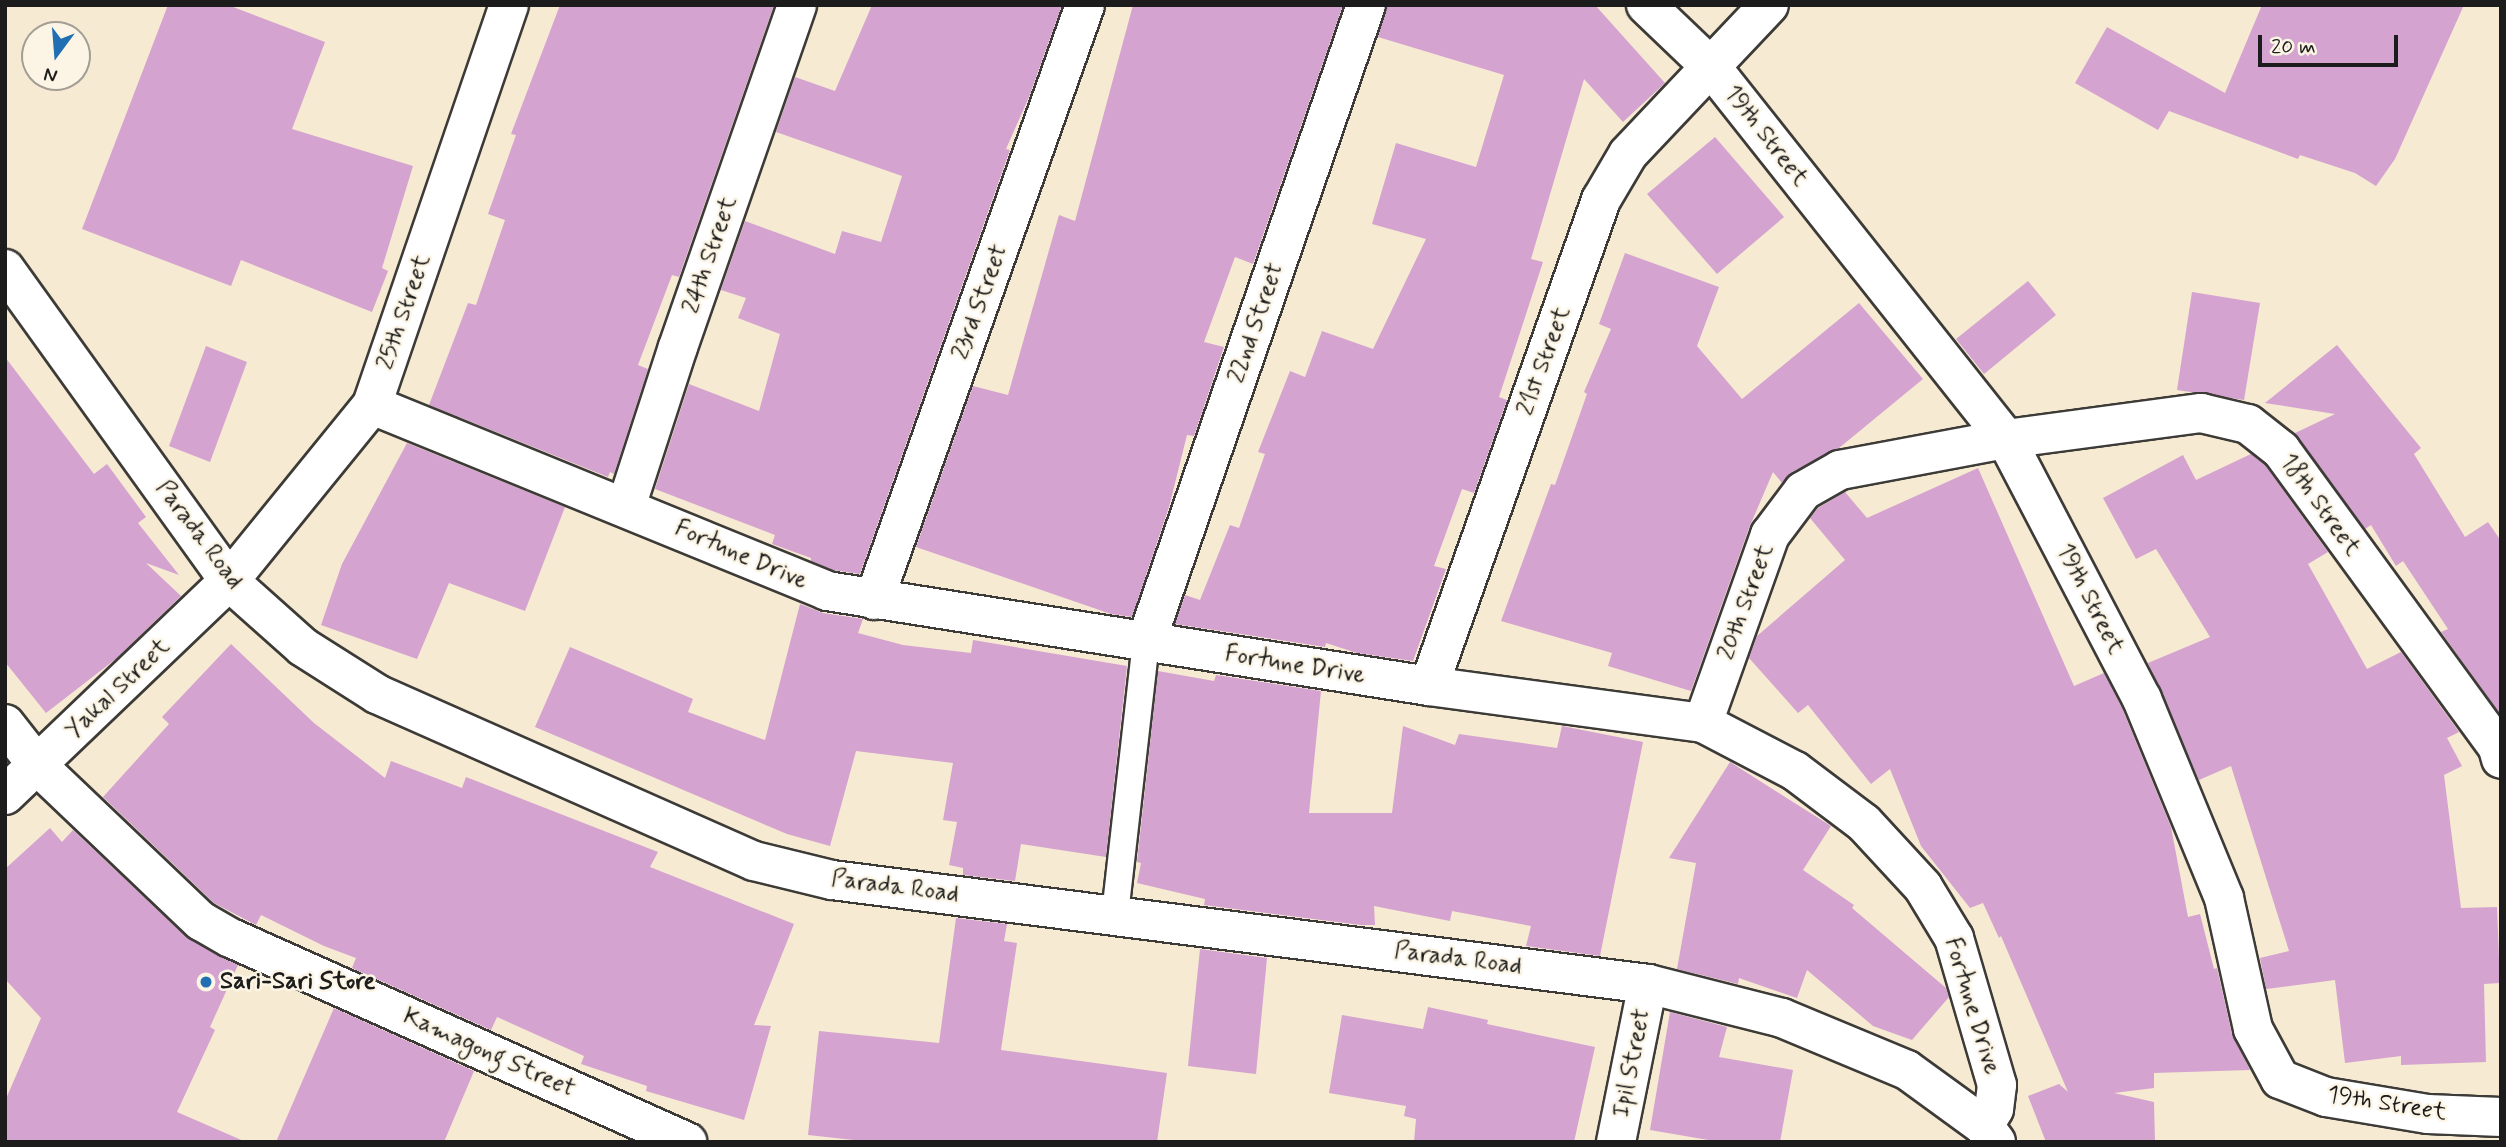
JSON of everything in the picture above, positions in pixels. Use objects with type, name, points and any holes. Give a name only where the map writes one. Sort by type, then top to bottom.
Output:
[{"type":"street","name":"25th Street","points":[[229,581],[372,405],[509,5]]},
{"type":"street","name":"24th Street","points":[[626,507],[678,347],[797,5]]},
{"type":"street","name":"23rd Street","points":[[874,600],[1085,5]]},
{"type":"street","name":"22nd Street","points":[[1146,642],[1366,5]]},
{"type":"street","name":"19th Street","points":[[1646,5],[1712,68],[2006,439],[2142,699],[2224,898],[2253,1029],[2280,1079],[2326,1097],[2428,1114],[2501,1117]]},
{"type":"street","name":"21st Street","points":[[1429,686],[1601,200],[1628,154],[1769,5]]},
{"type":"street","name":"Parada Road","points":[[5,269],[229,581],[303,647],[377,694],[754,861],[832,880],[1648,984],[1782,1018],[1907,1070],[1990,1134]]},
{"type":"street","name":"Fortune Drive","points":[[372,405],[827,591],[1429,686],[1703,723],[1795,771],[1815,785],[1864,823],[1923,887],[1954,938],[1997,1085],[1990,1134]]},
{"type":"street","name":"18th Street","points":[[2006,439],[2200,413],[2248,424],[2281,450],[2498,748],[2501,759]]},
{"type":"street","name":"20th Street","points":[[1703,723],[1770,536],[1803,491],[1840,470],[2006,439]]},
{"type":"street","name":"Yakal Street","points":[[5,795],[229,581]]},
{"type":"street","name":"Kamagong Street","points":[[5,724],[38,766],[201,921],[243,944],[687,1142]]},
{"type":"street","name":"Ipil Street","points":[[1616,1142],[1648,984]]},
{"type":"lane","points":[[1115,914],[1146,642]]},
{"type":"building","points":[[168,5],[228,5],[325,42],[292,129],[413,166],[382,268],[388,271],[372,312],[241,260],[231,286],[82,229]]},
{"type":"building","points":[[560,5],[774,5],[679,277],[672,275],[638,365],[648,369],[614,474],[610,472],[608,477],[429,405],[468,303],[476,305],[505,220],[488,214],[516,135],[511,134]]},
{"type":"building","points":[[872,5],[1062,5],[1029,97],[1006,149],[1010,150],[860,574],[833,570],[811,561],[811,558],[772,544],[775,535],[655,489],[689,384],[759,411],[780,334],[738,318],[746,298],[721,290],[745,221],[835,254],[842,231],[881,242],[902,176],[776,132],[795,77],[835,91]]},
{"type":"building","points":[[1133,5],[1343,5],[1253,264],[1235,257],[1204,342],[1224,347],[1194,436],[1187,435],[1169,507],[1132,617],[1111,614],[916,547],[973,386],[1008,395],[1059,215],[1075,221]]},
{"type":"building","points":[[1387,5],[1595,5],[1665,83],[1623,122],[1584,79],[1531,259],[1543,262],[1499,397],[1507,400],[1474,493],[1462,489],[1434,566],[1446,569],[1413,661],[1357,653],[1326,643],[1325,647],[1175,624],[1185,595],[1200,600],[1230,525],[1239,528],[1265,454],[1258,452],[1290,371],[1305,377],[1322,331],[1373,349],[1426,239],[1372,224],[1396,143],[1476,167],[1504,75],[1378,37]]},
{"type":"building","points":[[2262,5],[2464,5],[2395,159],[2376,186],[2355,173],[2300,155],[2298,159],[2169,111],[2158,130],[2075,83],[2107,27],[2225,93]]},
{"type":"building","points":[[1715,137],[1784,217],[1717,274],[1647,194]]},
{"type":"building","points":[[1625,253],[1719,287],[1697,346],[1742,399],[1859,303],[1923,379],[1839,448],[1792,472],[1782,483],[1773,472],[1749,528],[1691,691],[1608,666],[1612,653],[1501,621],[1551,484],[1555,485],[1587,394],[1584,392],[1611,329],[1599,324]]},
{"type":"building","points":[[2028,281],[2056,315],[1984,374],[1956,339]]},
{"type":"building","points":[[2192,292],[2260,303],[2244,400],[2177,390]]},
{"type":"building","points":[[2337,345],[2421,448],[2414,454],[2465,537],[2488,522],[2501,541],[2500,714],[2441,632],[2448,629],[2403,561],[2396,566],[2371,525],[2365,529],[2295,433],[2335,414],[2265,403]]},
{"type":"building","points":[[206,346],[247,362],[210,462],[169,446]]},
{"type":"building","points":[[5,357],[94,474],[107,464],[146,517],[138,523],[179,575],[146,563],[181,596],[117,658],[46,713],[5,662]]},
{"type":"building","points":[[407,443],[565,507],[525,611],[449,583],[417,659],[321,625],[342,564]]},
{"type":"building","points":[[2251,454],[2265,465],[2328,552],[2308,564],[2367,669],[2401,652],[2459,732],[2447,738],[2462,766],[2444,775],[2461,908],[2497,907],[2500,983],[2484,984],[2486,1062],[2401,1065],[2401,1056],[2345,1063],[2335,980],[2266,989],[2260,958],[2289,951],[2231,766],[2199,780],[2148,663],[2210,637],[2156,549],[2136,559],[2103,498],[2183,455],[2196,480]]},
{"type":"building","points":[[1978,468],[2074,686],[2104,673],[2122,708],[2171,827],[2188,917],[2200,914],[2214,969],[2217,968],[2232,1034],[2250,1070],[2154,1073],[2154,1088],[2114,1093],[2154,1102],[2155,1142],[2046,1142],[2028,1096],[2059,1084],[2068,1092],[2001,936],[1999,938],[1983,903],[1970,908],[1921,846],[1890,769],[1871,784],[1808,705],[1798,713],[1749,658],[1757,636],[1845,560],[1810,518],[1818,508],[1845,492],[1867,518]]},
{"type":"building","points":[[800,604],[823,613],[863,619],[858,633],[903,645],[971,653],[973,640],[1127,666],[1106,857],[1021,844],[1015,881],[963,875],[963,868],[949,865],[957,822],[943,820],[953,763],[856,751],[830,846],[787,834],[535,727],[570,647],[693,699],[688,712],[765,740]]},
{"type":"building","points":[[231,644],[314,723],[385,778],[391,761],[462,788],[466,777],[658,852],[650,867],[794,924],[754,1025],[771,1026],[744,1120],[646,1091],[647,1086],[581,1064],[584,1056],[497,1017],[491,1030],[352,968],[356,958],[324,946],[261,915],[256,925],[214,903],[103,797],[169,724],[162,717]]},
{"type":"building","points":[[1158,671],[1214,681],[1216,675],[1321,691],[1309,813],[1392,813],[1403,726],[1455,745],[1459,734],[1557,748],[1562,726],[1643,742],[1600,956],[1526,946],[1531,926],[1452,911],[1450,921],[1374,906],[1375,925],[1361,925],[1204,905],[1205,899],[1137,883]]},
{"type":"building","points":[[1730,762],[1831,826],[1803,870],[1854,905],[1852,908],[1946,988],[1949,997],[1912,1040],[1873,1026],[1807,970],[1797,998],[1739,978],[1738,984],[1677,969],[1696,863],[1669,858]]},
{"type":"building","points":[[50,828],[62,842],[73,830],[186,937],[238,965],[210,1027],[215,1030],[177,1112],[246,1142],[5,1142],[5,1101],[41,1018],[5,979],[5,869]]},
{"type":"building","points":[[956,918],[1007,924],[1004,941],[1017,943],[1001,1050],[1167,1073],[1157,1142],[872,1142],[808,1135],[819,1031],[939,1043]]},
{"type":"building","points":[[1200,949],[1267,958],[1256,1074],[1188,1066]]},
{"type":"building","points":[[1428,1007],[1488,1020],[1487,1024],[1595,1047],[1574,1142],[1414,1142],[1416,1119],[1404,1116],[1406,1106],[1329,1093],[1342,1015],[1423,1029]]},
{"type":"building","points":[[334,1008],[474,1071],[444,1142],[276,1142]]},
{"type":"building","points":[[1670,1012],[1727,1027],[1719,1057],[1793,1070],[1780,1142],[1720,1142],[1650,1130]]},
{"type":"place","name":"Sari-Sari Store","points":[[206,982]]}]
